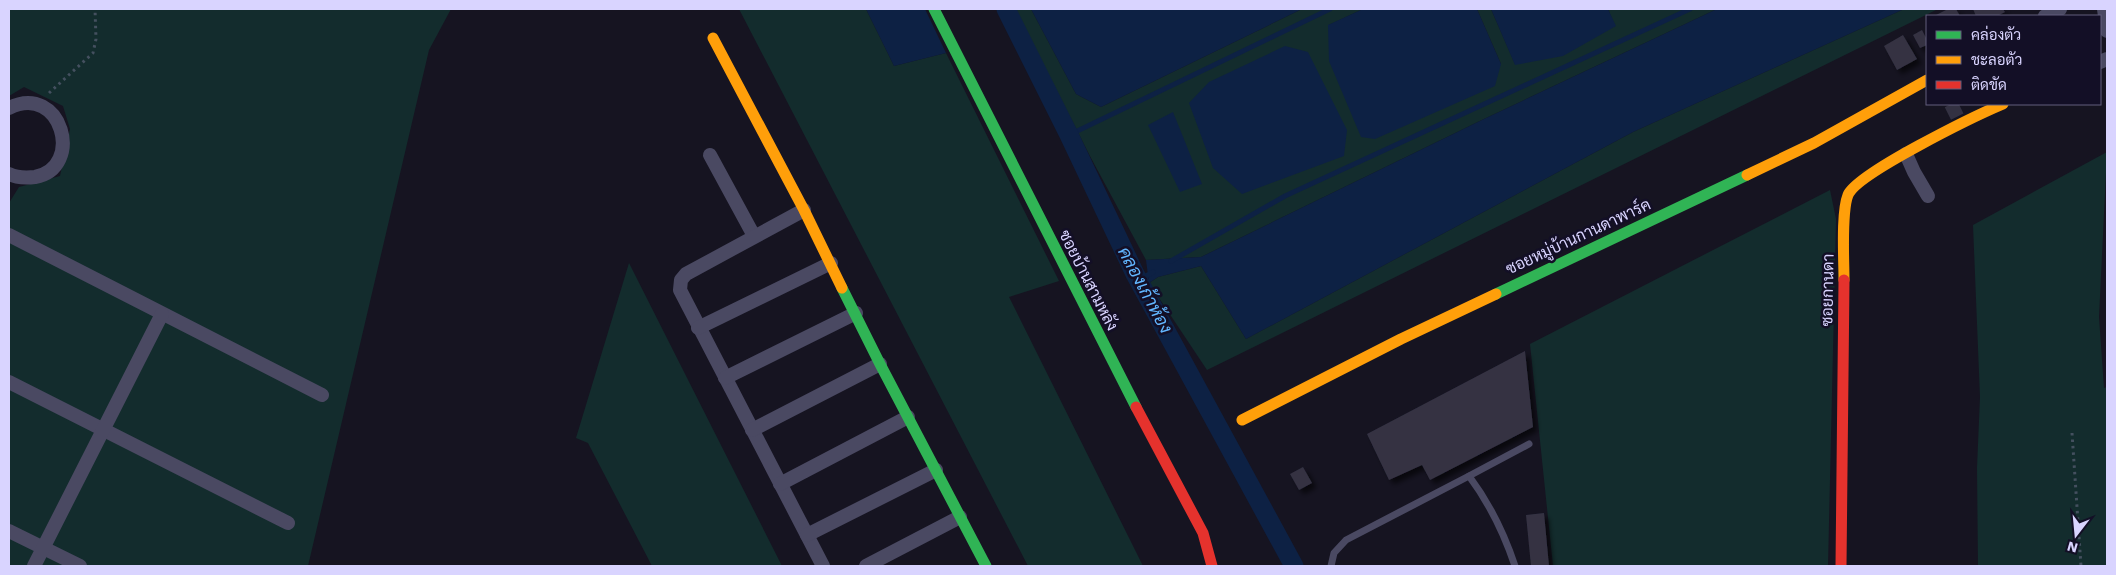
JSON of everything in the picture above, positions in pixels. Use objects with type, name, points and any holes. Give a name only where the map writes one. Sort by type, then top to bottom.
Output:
[{"type":"street","name":"ซอยบ้านสามหลัง","points":[[934,9],[1136,409],[1203,533],[1212,566]]},
{"type":"street","points":[[2047,15],[2060,9]]},
{"type":"street","points":[[2104,9],[2107,31]]},
{"type":"street","points":[[713,38],[804,210],[880,364],[986,566]]},
{"type":"street","name":"ซอยหมู่บ้านกานดาพาร์ค","points":[[1242,420],[1401,339],[1814,144],[1926,81]]},
{"type":"street","points":[[9,108],[27,103],[35,104],[47,110],[58,120],[64,140],[60,156],[52,168],[39,176],[25,178],[10,177]]},
{"type":"street","name":"ซอยกานดา","points":[[1841,566],[1845,212],[1848,194],[1873,172],[1973,116],[2000,105]]},
{"type":"street","points":[[1906,154],[1928,196]]},
{"type":"street","points":[[710,155],[754,236]]},
{"type":"street","points":[[804,210],[686,274],[681,280],[680,290],[823,566]]},
{"type":"street","points":[[9,235],[322,395]]},
{"type":"street","points":[[698,328],[831,264]]},
{"type":"street","points":[[725,378],[856,313]]},
{"type":"street","points":[[34,566],[162,314]]},
{"type":"street","points":[[752,430],[880,364]]},
{"type":"street","points":[[9,382],[288,523]]},
{"type":"street","points":[[780,484],[908,417]]},
{"type":"street","points":[[807,535],[936,470]]},
{"type":"street","points":[[866,566],[960,517]]},
{"type":"street","points":[[9,531],[80,566]]},
{"type":"lane","points":[[1331,566],[1334,553],[1346,540],[1529,444]]},
{"type":"lane","points":[[1469,476],[1487,501],[1505,537],[1515,566]]},
{"type":"path","points":[[35,104],[93,53],[96,39],[95,9]]},
{"type":"path","points":[[2072,433],[2081,566]]},
{"type":"green space","points":[[9,9],[451,9],[429,50],[308,566],[9,566],[9,203],[19,187],[60,176],[70,129],[63,106],[24,87],[9,96]]},
{"type":"green space","points":[[739,9],[866,9],[894,66],[946,53],[1059,281],[1009,297],[1143,566],[1028,566]]},
{"type":"green space","points":[[1015,9],[1031,9],[1076,94],[1101,107],[1302,9],[1363,9],[1329,25],[1501,64],[1477,9],[1491,9],[1515,64],[1615,26],[1608,9],[1717,9],[1484,119],[1201,257],[1146,260],[1091,158]]},
{"type":"green space","points":[[1904,9],[1938,9],[1207,370],[1149,283],[1158,277],[1201,266],[1246,339],[1633,132]]},
{"type":"green space","points":[[2107,152],[2099,317],[2104,388],[2107,387],[2107,566],[1978,566],[1977,468],[1980,397],[1973,225]]},
{"type":"green space","points":[[1830,190],[1836,219],[1828,566],[1553,566],[1530,344]]},
{"type":"green space","points":[[629,263],[782,566],[652,566],[588,443],[576,438]]},
{"type":"water","points":[[866,9],[925,9],[946,53],[894,66]]},
{"type":"water","points":[[1031,9],[1302,9],[1101,107],[1076,94]]},
{"type":"water","points":[[1363,9],[1477,9],[1501,64],[1495,86],[1375,139],[1361,137],[1329,61],[1328,25]]},
{"type":"water","points":[[1491,9],[1608,9],[1616,26],[1563,56],[1515,65]]},
{"type":"water","points":[[1717,9],[1904,9],[1633,132],[1246,339],[1201,266],[1158,277],[1149,283],[1146,260],[1201,257],[1484,119]]},
{"type":"water","points":[[1285,46],[1308,52],[1347,130],[1344,156],[1242,194],[1213,168],[1189,103],[1209,82]]},
{"type":"water","points":[[1173,112],[1202,184],[1180,192],[1148,125]]},
{"type":"building","points":[[1948,9],[1956,9],[1959,15],[1936,15]]},
{"type":"building","points":[[1973,9],[2003,9],[2005,12],[1999,15],[1976,15]]},
{"type":"building","points":[[1922,30],[1926,38],[1926,45],[1920,48],[1913,35]]},
{"type":"building","points":[[1903,35],[1917,59],[1897,70],[1884,46]]},
{"type":"building","points":[[1525,351],[1533,427],[1430,480],[1422,465],[1389,480],[1367,434]]},
{"type":"building","points":[[1303,467],[1312,483],[1299,490],[1290,474]]},
{"type":"building","points":[[1544,513],[1549,566],[1531,566],[1526,515]]},
{"type":"waterway","name":"คลองเก้าห้อง","points":[[1006,9],[1135,274],[1294,566]]},
{"type":"waterway","points":[[1069,135],[1330,9]]},
{"type":"waterway","points":[[1171,261],[1285,196],[1690,9]]},
{"type":"waterway","points":[[1139,280],[1153,272]]},
{"type":"tunnel","points":[[1952,105],[1961,124]]},
{"type":"traffic: fast","points":[[934,9],[1136,407]]},
{"type":"traffic: fast","points":[[1496,294],[1747,175]]},
{"type":"traffic: fast","points":[[842,288],[986,566]]},
{"type":"traffic: slow","points":[[713,38],[804,210],[842,288]]},
{"type":"traffic: slow","points":[[1747,175],[1814,143],[1926,81]]},
{"type":"traffic: slow","points":[[1844,280],[1844,213],[1848,195],[1856,185],[1894,159],[1919,145],[2001,105]]},
{"type":"traffic: slow","points":[[1242,420],[1401,339],[1496,294]]},
{"type":"traffic: jam","points":[[1841,566],[1844,280]]},
{"type":"traffic: jam","points":[[1136,407],[1203,533],[1212,566]]}]
